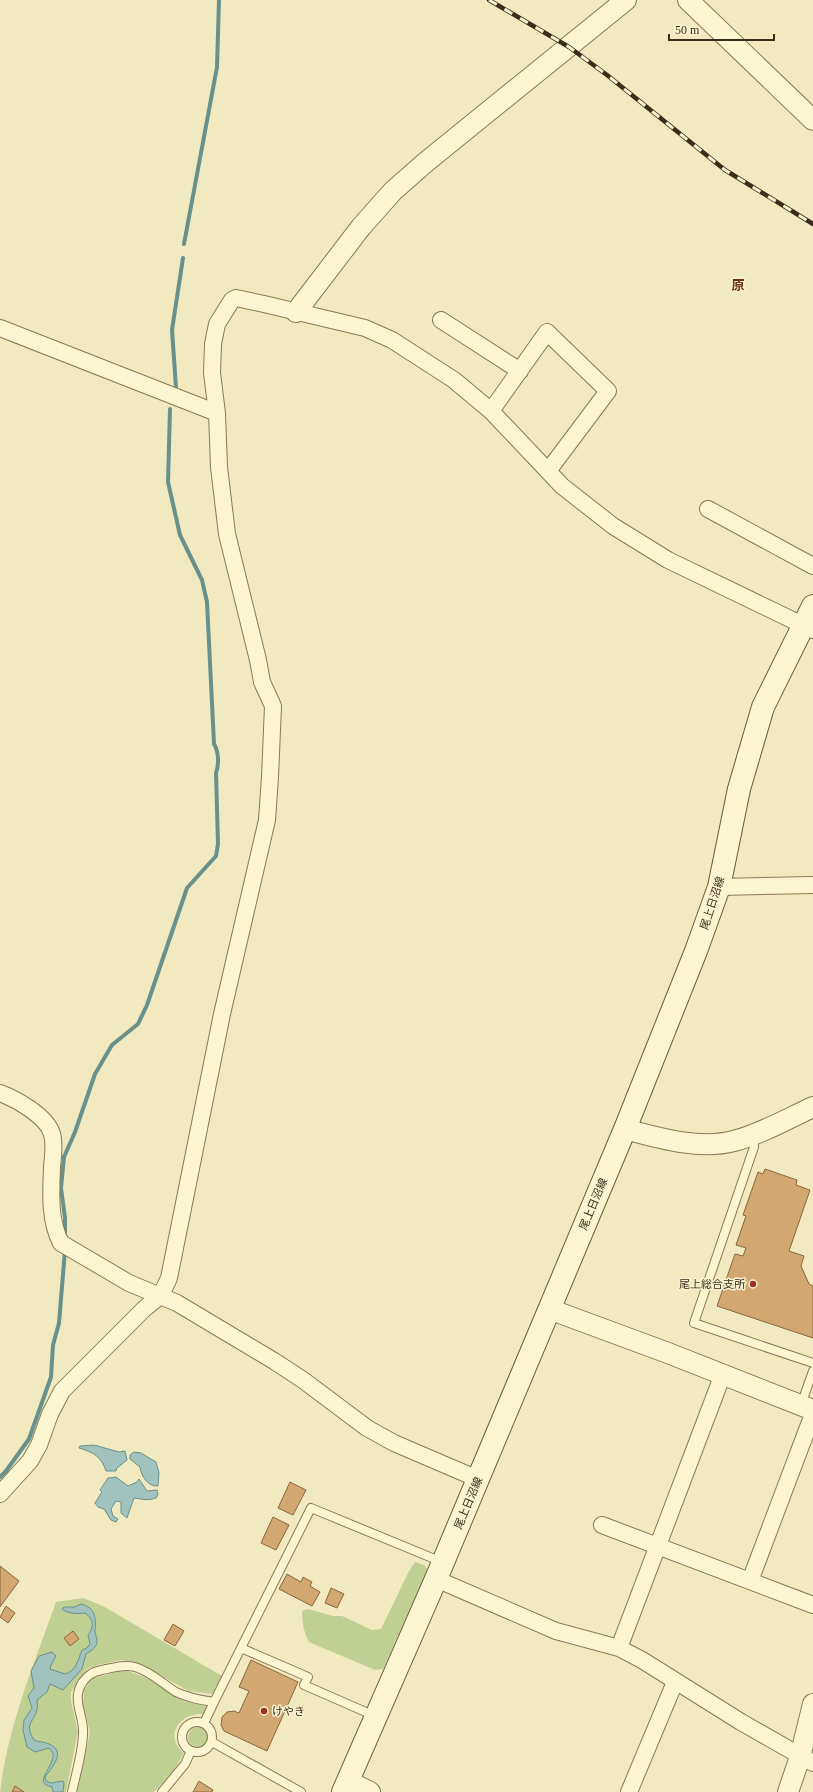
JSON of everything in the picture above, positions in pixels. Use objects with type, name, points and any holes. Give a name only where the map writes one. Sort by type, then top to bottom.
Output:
[{"type":"main road","name":"尾上日沼線","points":[[346,1786],[439,1571],[625,1129],[696,952],[719,887],[739,789],[762,707],[810,620]]},
{"type":"street","points":[[296,312],[361,227],[393,191],[426,162],[626,0]]},
{"type":"street","points":[[688,0],[813,120]]},
{"type":"street","points":[[0,1494],[30,1461],[39,1445],[50,1414],[62,1391],[139,1314],[161,1295],[169,1278],[222,1014],[267,820],[273,706],[262,682],[227,534],[219,467],[218,413],[212,373],[213,344],[217,324],[232,300],[236,298],[366,328],[392,340],[454,380],[491,411],[562,486],[613,526],[668,560],[810,620]]},
{"type":"street","points":[[441,320],[520,371]]},
{"type":"street","points":[[0,328],[218,413]]},
{"type":"street","points":[[491,411],[547,332],[608,391],[548,471]]},
{"type":"street","points":[[708,509],[813,566]]},
{"type":"street","points":[[719,887],[813,885]]},
{"type":"street","points":[[0,1092],[14,1098],[37,1114],[52,1133],[52,1213],[56,1232],[61,1243],[129,1283],[161,1295],[177,1303],[274,1361],[303,1380],[367,1428],[394,1443],[478,1479]]},
{"type":"street","points":[[625,1129],[664,1138],[715,1144],[734,1141],[753,1134],[813,1107]]},
{"type":"street","points":[[549,1309],[723,1374],[809,1410],[750,1581]]},
{"type":"street","points":[[619,1648],[656,1547],[723,1374]]},
{"type":"street","points":[[602,1525],[656,1547],[813,1605]]},
{"type":"street","points":[[439,1571],[556,1631],[619,1648],[642,1660],[675,1682],[806,1760]]},
{"type":"street","points":[[630,1792],[675,1682]]},
{"type":"street","points":[[788,1792],[806,1760],[813,1704]]},
{"type":"street","points":[[346,1786],[370,1792]]},
{"type":"lane","points":[[753,1134],[754,1147],[694,1323],[813,1362]]},
{"type":"lane","points":[[809,1410],[813,1371]]},
{"type":"lane","points":[[204,1723],[311,1508],[439,1571]]},
{"type":"lane","points":[[241,1648],[308,1677],[304,1685],[376,1717]]},
{"type":"lane","points":[[72,1792],[84,1736],[84,1726],[77,1699],[78,1689],[87,1676],[93,1672],[126,1666],[135,1667],[176,1692],[189,1697],[214,1702]]},
{"type":"lane","points":[[196,1721],[204,1723],[212,1732],[212,1742],[206,1750],[196,1752],[191,1751],[184,1745],[182,1740],[183,1730],[191,1723],[196,1721]]},
{"type":"lane","points":[[212,1742],[301,1792]]},
{"type":"lane","points":[[162,1792],[180,1770],[191,1751]]},
{"type":"green space","points":[[415,1562],[424,1565],[428,1570],[383,1669],[375,1670],[309,1642],[302,1615],[302,1611],[308,1609],[333,1616],[342,1616],[372,1630],[381,1629],[409,1571]]},
{"type":"green space","points":[[83,1598],[103,1606],[222,1676],[212,1694],[189,1691],[139,1664],[121,1660],[87,1669],[71,1692],[71,1701],[78,1731],[66,1792],[0,1792],[15,1719],[56,1602]]},
{"type":"green space","points":[[125,1670],[147,1678],[183,1701],[209,1705],[204,1714],[195,1714],[188,1717],[177,1726],[175,1739],[178,1746],[184,1753],[172,1773],[154,1792],[77,1792],[90,1732],[83,1705],[84,1690],[93,1678]]},
{"type":"green space","points":[[198,1727],[205,1730],[208,1737],[205,1744],[198,1747],[191,1744],[188,1737],[191,1730]]},
{"type":"water","points":[[94,1445],[119,1452],[125,1451],[127,1460],[117,1468],[116,1471],[106,1471],[102,1462],[96,1456],[89,1451],[79,1448],[80,1446]]},
{"type":"water","points":[[134,1452],[141,1453],[156,1462],[159,1473],[158,1486],[148,1483],[143,1477],[140,1467],[130,1459],[130,1455]]},
{"type":"water","points":[[116,1477],[128,1486],[137,1482],[139,1479],[147,1491],[157,1490],[158,1494],[156,1498],[145,1500],[134,1498],[127,1518],[121,1513],[121,1502],[116,1501],[111,1509],[113,1516],[118,1519],[116,1522],[111,1520],[104,1509],[98,1507],[95,1503],[102,1492],[100,1490],[108,1478]]},
{"type":"water","points":[[81,1604],[90,1608],[94,1614],[97,1640],[96,1645],[86,1654],[82,1669],[63,1690],[50,1684],[47,1692],[37,1700],[37,1710],[30,1724],[31,1735],[34,1740],[47,1743],[54,1747],[57,1751],[56,1760],[45,1777],[46,1781],[51,1783],[63,1781],[64,1783],[63,1792],[53,1792],[52,1787],[46,1785],[44,1782],[44,1778],[51,1764],[53,1753],[49,1748],[35,1752],[27,1747],[23,1730],[24,1720],[32,1708],[28,1696],[34,1688],[31,1671],[39,1656],[52,1652],[56,1656],[50,1669],[65,1674],[69,1673],[74,1668],[82,1650],[87,1648],[90,1644],[88,1635],[92,1623],[88,1615],[85,1613],[70,1613],[62,1609],[64,1607],[75,1607]]},
{"type":"building","points":[[765,1169],[797,1180],[796,1185],[810,1190],[789,1251],[804,1256],[801,1266],[809,1284],[813,1286],[813,1338],[717,1306],[735,1254],[743,1256],[746,1248],[736,1245],[746,1216],[743,1215],[758,1172],[763,1174]]},
{"type":"building","points":[[290,1482],[306,1490],[293,1515],[278,1508]]},
{"type":"building","points":[[273,1517],[289,1525],[276,1550],[261,1543]]},
{"type":"building","points":[[0,1566],[19,1581],[0,1607]]},
{"type":"building","points":[[287,1574],[301,1582],[303,1577],[312,1582],[310,1586],[320,1592],[312,1606],[279,1589]]},
{"type":"building","points":[[331,1588],[344,1594],[337,1608],[325,1603]]},
{"type":"building","points":[[6,1606],[15,1613],[8,1623],[0,1617]]},
{"type":"building","points":[[173,1624],[184,1631],[175,1646],[164,1640]]},
{"type":"building","points":[[73,1631],[79,1639],[70,1646],[64,1638]]},
{"type":"building","points":[[251,1660],[298,1682],[267,1751],[224,1731],[221,1725],[222,1717],[227,1712],[234,1711],[239,1713],[249,1691],[239,1687]]},
{"type":"building","points":[[199,1781],[213,1790],[212,1792],[193,1792]]},
{"type":"building","points":[[15,1786],[24,1792],[12,1792]]},
{"type":"waterway","points":[[184,244],[217,67],[219,0]]},
{"type":"waterway","points":[[176,388],[172,330],[183,258]]},
{"type":"waterway","points":[[65,1237],[65,1218],[61,1188],[64,1157],[75,1132],[95,1074],[112,1045],[138,1024],[147,1005],[187,888],[216,856],[218,844],[216,773],[218,758],[214,744],[207,602],[202,580],[180,535],[168,482],[170,409]]},
{"type":"waterway","points":[[0,1477],[29,1439],[51,1377],[53,1345],[59,1323],[65,1250]]},
{"type":"railway","points":[[489,0],[569,47],[607,75],[725,170],[813,224]]},
{"type":"place","name":"尾上総合支所","points":[[753,1284]]},
{"type":"place","name":"けやき","points":[[264,1711]]},
{"type":"district","name":"原","points":[[738,285]]}]
